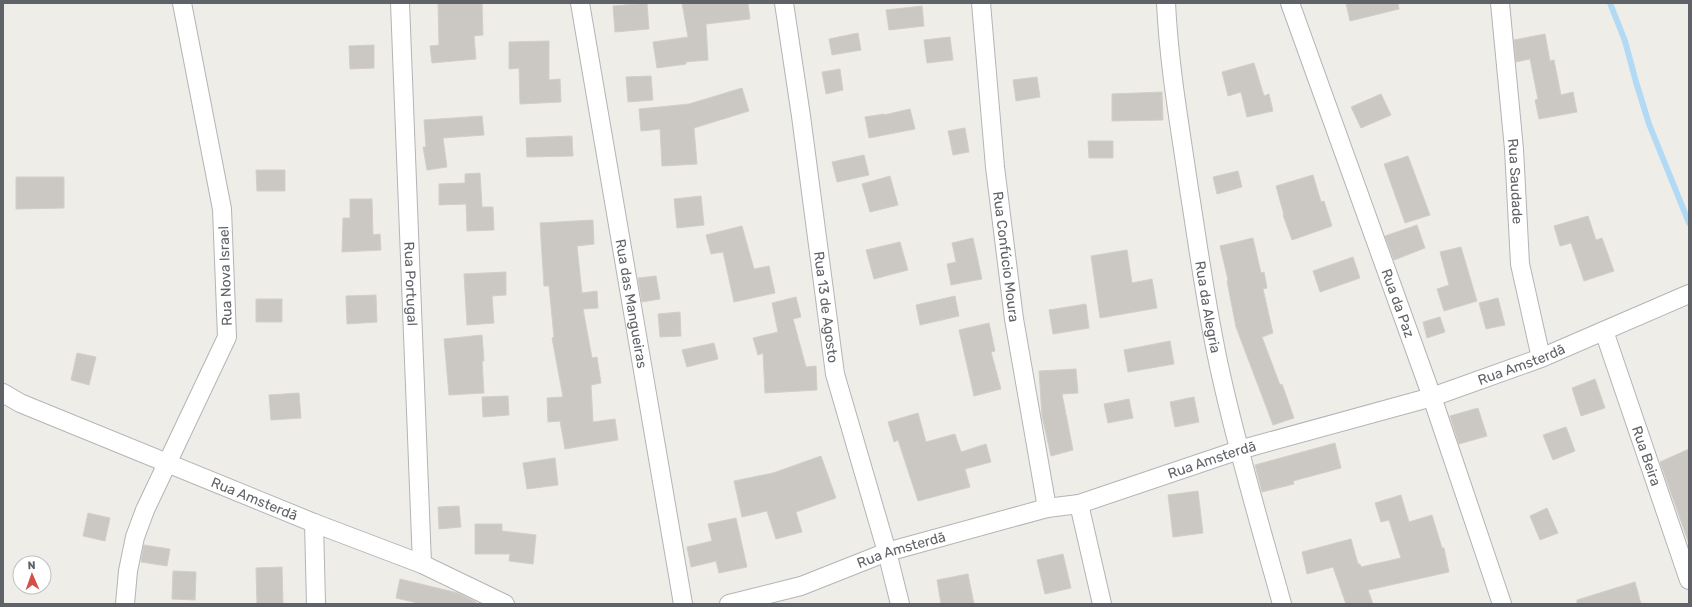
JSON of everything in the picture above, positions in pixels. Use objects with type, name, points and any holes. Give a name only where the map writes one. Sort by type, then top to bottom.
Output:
[{"type":"street","name":"Rua Nova Israel","points":[[125,604],[128,571],[135,537],[145,510],[227,337],[222,209],[182,3]]},
{"type":"street","name":"Rua Portugal","points":[[400,3],[422,564]]},
{"type":"street","name":"Rua das Mangueiras","points":[[580,3],[683,604]]},
{"type":"street","name":"Rua 13 de Agosto","points":[[784,3],[802,124],[835,374],[887,552],[900,604]]},
{"type":"street","name":"Rua Confúcio Moura","points":[[981,3],[995,167],[1012,304],[1047,508]]},
{"type":"street","name":"Rua da Alegria","points":[[1166,3],[1169,54],[1203,276],[1220,374],[1239,450],[1282,604]]},
{"type":"street","name":"Rua da Paz","points":[[1290,3],[1432,396],[1502,604]]},
{"type":"street","name":"Rua Saudade","points":[[1500,3],[1514,149],[1520,264],[1541,358]]},
{"type":"street","name":"Rua Amsterdã","points":[[729,604],[801,586],[887,552],[1047,508],[1080,504],[1239,450],[1432,396],[1541,358],[1689,294]]},
{"type":"street","name":"Rua Beira","points":[[1604,331],[1689,580]]},
{"type":"street","name":"Rua Amsterdã","points":[[3,393],[20,403],[168,464],[314,523],[422,564],[506,604]]},
{"type":"street","points":[[1080,504],[1102,604]]},
{"type":"street","points":[[314,523],[316,604]]},
{"type":"building","points":[[438,3],[482,3],[483,35],[474,36],[476,59],[432,63],[430,46],[439,45]]},
{"type":"building","points":[[647,3],[649,29],[615,32],[613,6]]},
{"type":"building","points":[[682,3],[748,3],[750,19],[706,24],[708,60],[686,62],[686,64],[657,68],[653,42],[688,37]]},
{"type":"building","points":[[1346,3],[1398,3],[1399,9],[1350,21]]},
{"type":"building","points":[[922,6],[924,26],[889,30],[886,10]]},
{"type":"building","points":[[858,33],[861,50],[832,55],[829,39]]},
{"type":"building","points":[[1545,34],[1550,61],[1554,60],[1561,95],[1573,92],[1577,112],[1539,119],[1535,100],[1538,99],[1530,59],[1516,62],[1514,40]]},
{"type":"building","points":[[950,37],[953,60],[927,63],[924,40]]},
{"type":"building","points":[[549,41],[549,80],[560,79],[561,102],[520,104],[519,68],[509,69],[509,42]]},
{"type":"building","points":[[374,45],[374,68],[350,69],[349,46]]},
{"type":"building","points":[[1254,63],[1264,96],[1269,94],[1273,111],[1247,117],[1241,92],[1228,96],[1222,72]]},
{"type":"building","points":[[840,69],[843,90],[826,94],[822,72]]},
{"type":"building","points":[[651,76],[653,100],[628,102],[626,77]]},
{"type":"building","points":[[1037,77],[1040,97],[1016,101],[1013,80]]},
{"type":"building","points":[[742,88],[749,111],[694,128],[697,164],[662,166],[660,129],[641,131],[639,109],[689,104]]},
{"type":"building","points":[[1162,92],[1163,120],[1112,121],[1112,94]]},
{"type":"building","points":[[1381,94],[1391,115],[1361,128],[1351,107]]},
{"type":"building","points":[[910,109],[915,129],[869,138],[865,117],[884,115]]},
{"type":"building","points":[[482,116],[484,135],[443,138],[447,167],[427,170],[423,147],[426,147],[424,120]]},
{"type":"building","points":[[965,128],[969,152],[953,155],[948,131]]},
{"type":"building","points":[[572,136],[573,156],[527,157],[526,138]]},
{"type":"building","points":[[1088,141],[1113,141],[1113,158],[1089,158]]},
{"type":"building","points":[[864,155],[869,175],[837,182],[832,162]]},
{"type":"building","points":[[1408,156],[1430,215],[1405,223],[1384,164]]},
{"type":"building","points":[[256,170],[285,170],[285,191],[257,191]]},
{"type":"building","points":[[1238,171],[1242,187],[1217,194],[1213,177]]},
{"type":"building","points":[[480,173],[482,207],[493,207],[494,230],[467,231],[466,204],[439,205],[439,184],[465,183],[465,174]]},
{"type":"building","points":[[1313,175],[1321,202],[1324,201],[1332,226],[1292,240],[1283,215],[1276,186]]},
{"type":"building","points":[[890,176],[898,205],[870,212],[862,184]]},
{"type":"building","points":[[16,177],[64,177],[64,208],[16,209]]},
{"type":"building","points":[[701,196],[704,225],[677,228],[674,199]]},
{"type":"building","points":[[350,199],[372,199],[373,235],[380,234],[381,250],[342,252],[343,218],[350,218]]},
{"type":"building","points":[[1588,216],[1596,240],[1602,238],[1614,271],[1584,281],[1571,243],[1560,246],[1554,226]]},
{"type":"building","points":[[593,220],[594,244],[577,246],[582,293],[597,291],[598,308],[583,309],[592,358],[597,357],[601,383],[591,385],[593,422],[615,419],[618,440],[565,449],[560,421],[548,422],[547,398],[563,397],[552,338],[554,337],[549,286],[544,286],[540,223]]},
{"type":"building","points":[[1417,225],[1425,248],[1394,260],[1385,236]]},
{"type":"building","points":[[742,226],[754,269],[769,266],[775,293],[734,302],[723,252],[711,254],[706,235]]},
{"type":"building","points":[[973,238],[982,279],[951,285],[947,264],[956,262],[952,243]]},
{"type":"building","points":[[1253,238],[1261,273],[1264,272],[1267,288],[1263,289],[1273,333],[1262,337],[1280,385],[1282,384],[1294,418],[1273,425],[1236,327],[1228,280],[1220,246]]},
{"type":"building","points":[[900,242],[908,270],[874,279],[866,250]]},
{"type":"building","points":[[1461,247],[1477,301],[1444,311],[1437,289],[1449,285],[1440,252]]},
{"type":"building","points":[[1127,250],[1132,283],[1152,279],[1157,308],[1100,318],[1091,256]]},
{"type":"building","points":[[1353,257],[1360,278],[1320,292],[1313,271]]},
{"type":"building","points":[[506,272],[506,295],[492,296],[494,323],[467,325],[464,274]]},
{"type":"building","points":[[656,276],[660,299],[642,302],[638,278]]},
{"type":"building","points":[[376,295],[377,322],[347,324],[346,296]]},
{"type":"building","points":[[955,296],[959,316],[920,325],[916,305]]},
{"type":"building","points":[[796,297],[801,317],[793,319],[806,367],[816,366],[817,390],[765,393],[763,353],[758,355],[753,338],[778,332],[772,303]]},
{"type":"building","points":[[1498,298],[1505,325],[1486,329],[1479,303]]},
{"type":"building","points":[[256,299],[282,299],[282,322],[256,322]]},
{"type":"building","points":[[1086,304],[1089,328],[1053,334],[1049,310]]},
{"type":"building","points":[[680,312],[681,336],[660,337],[658,314]]},
{"type":"building","points":[[1440,317],[1445,332],[1427,338],[1423,322]]},
{"type":"building","points":[[989,323],[995,351],[991,352],[1001,389],[974,396],[959,330]]},
{"type":"building","points":[[482,335],[484,393],[449,395],[444,339]]},
{"type":"building","points":[[1170,341],[1174,364],[1128,372],[1124,350]]},
{"type":"building","points":[[714,343],[718,359],[687,367],[682,350]]},
{"type":"building","points":[[77,353],[96,357],[89,385],[71,380]]},
{"type":"building","points":[[1076,369],[1078,393],[1062,394],[1073,450],[1051,456],[1042,416],[1039,371]]},
{"type":"building","points":[[1595,379],[1605,408],[1581,416],[1572,388]]},
{"type":"building","points":[[299,393],[301,418],[271,420],[269,395]]},
{"type":"building","points":[[508,396],[509,415],[483,417],[482,397]]},
{"type":"building","points":[[1194,397],[1199,422],[1175,427],[1170,402]]},
{"type":"building","points":[[1129,399],[1133,418],[1108,423],[1104,404]]},
{"type":"building","points":[[1478,408],[1487,436],[1459,444],[1450,416]]},
{"type":"building","points":[[918,413],[926,442],[955,434],[961,452],[986,444],[991,462],[965,469],[970,487],[918,501],[898,440],[894,442],[888,422]]},
{"type":"building","points":[[1566,427],[1575,451],[1553,460],[1543,435]]},
{"type":"building","points":[[1335,443],[1341,468],[1293,481],[1294,484],[1262,492],[1255,465]]},
{"type":"building","points":[[1689,449],[1689,544],[1660,462]]},
{"type":"building","points":[[821,456],[836,498],[796,512],[802,532],[776,539],[767,511],[742,517],[734,481],[773,473]]},
{"type":"building","points":[[555,458],[558,485],[527,489],[523,463]]},
{"type":"building","points":[[1198,491],[1203,533],[1173,537],[1168,495]]},
{"type":"building","points":[[1401,495],[1409,522],[1432,515],[1442,548],[1444,548],[1449,572],[1368,590],[1373,604],[1346,604],[1333,567],[1307,574],[1302,552],[1351,539],[1358,564],[1360,564],[1361,567],[1401,558],[1389,520],[1381,522],[1375,503]]},
{"type":"building","points":[[459,506],[461,527],[439,529],[438,507]]},
{"type":"building","points":[[1547,508],[1558,533],[1540,540],[1530,516]]},
{"type":"building","points":[[88,513],[110,518],[105,541],[83,536]]},
{"type":"building","points":[[736,518],[747,567],[719,573],[716,561],[691,567],[687,547],[712,541],[708,524]]},
{"type":"building","points":[[475,524],[502,524],[502,531],[536,535],[533,564],[509,561],[510,554],[475,554]]},
{"type":"building","points":[[144,545],[170,549],[167,566],[141,562]]},
{"type":"building","points":[[1063,554],[1071,588],[1045,594],[1037,560]]},
{"type":"building","points":[[282,567],[283,604],[257,604],[256,568]]},
{"type":"building","points":[[173,571],[196,572],[195,600],[172,599]]},
{"type":"building","points":[[968,574],[974,604],[941,604],[937,580]]},
{"type":"building","points":[[400,579],[458,593],[476,602],[476,604],[422,604],[396,598]]},
{"type":"building","points":[[1635,582],[1641,604],[1577,604],[1577,600]]},
{"type":"waterway","points":[[1610,3],[1625,41],[1649,124],[1689,223]]}]
